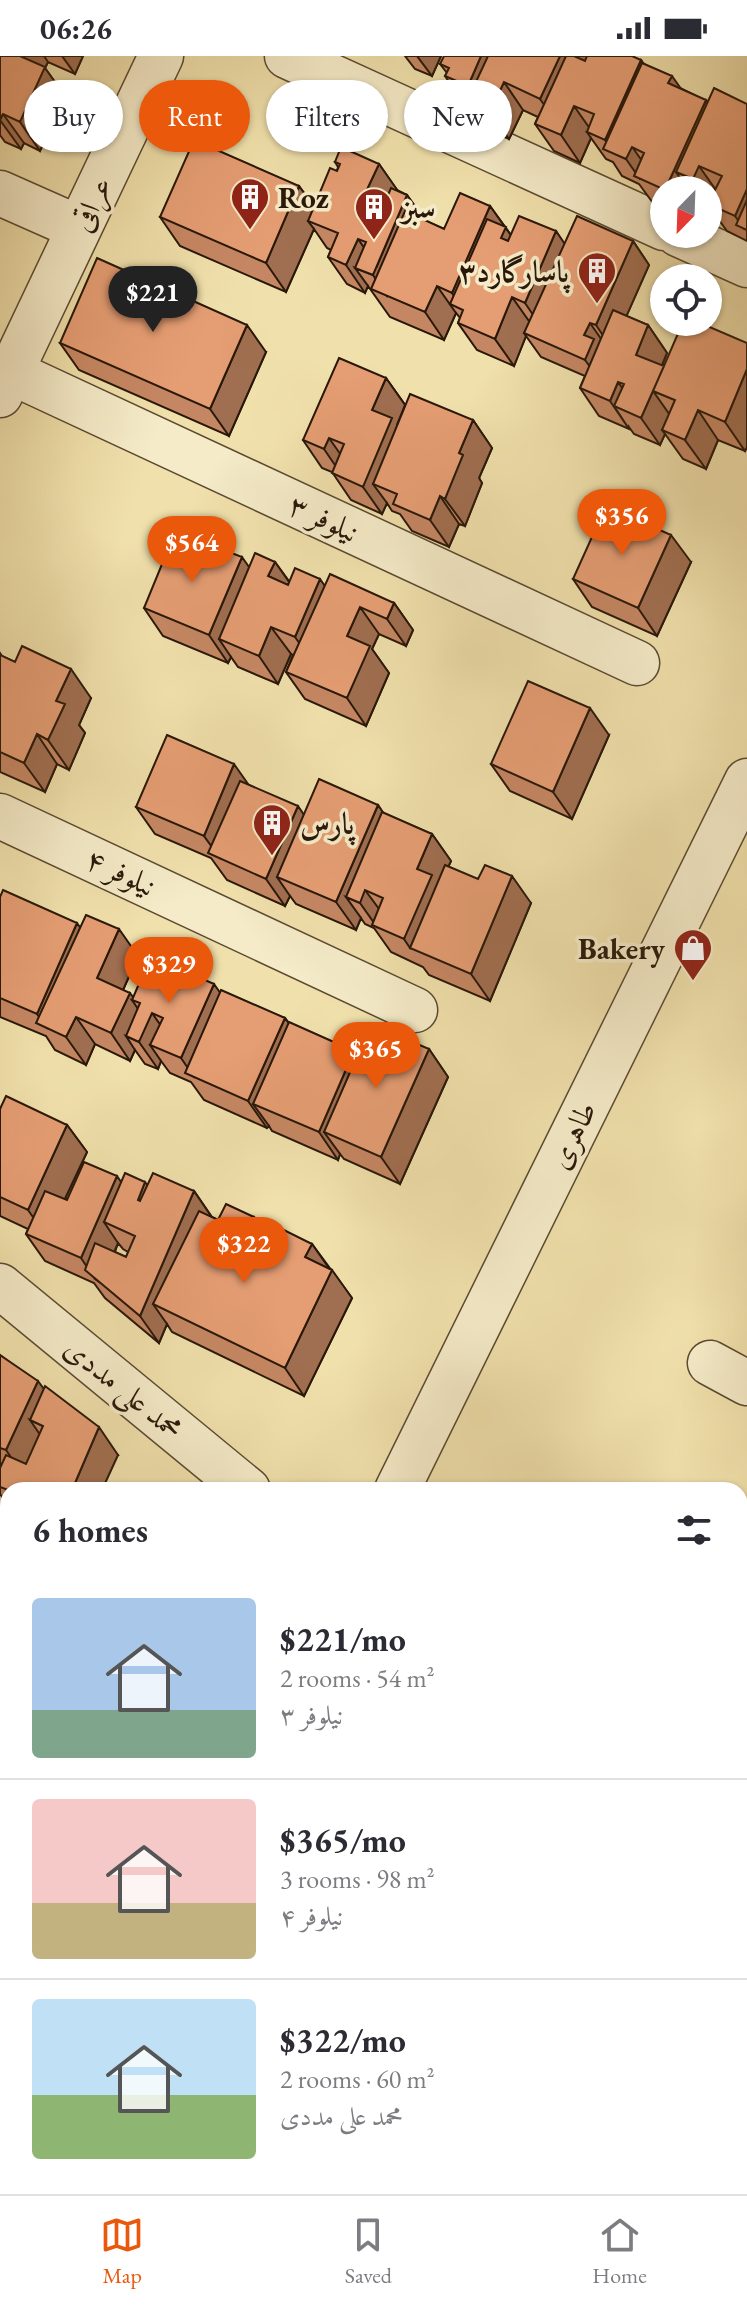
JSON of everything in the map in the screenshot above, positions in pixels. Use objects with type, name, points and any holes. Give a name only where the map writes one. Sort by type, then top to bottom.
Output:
[{"type":"street","name":"عراقی","points":[[5,384],[161,56]]},
{"type":"street","points":[[287,56],[650,222]]},
{"type":"street","points":[[0,193],[79,228]]},
{"type":"street","points":[[709,248],[747,265]]},
{"type":"street","name":"نیلوفر ۳","points":[[5,384],[637,663]]},
{"type":"street","name":"طاهری","points":[[401,1482],[747,781]]},
{"type":"street","name":"نیلوفر ۴","points":[[0,816],[415,1010]]},
{"type":"street","name":"محمد علی مددی","points":[[0,1286],[238,1482]]},
{"type":"building","points":[[0,56],[20,56],[45,67],[39,80],[24,80],[24,113],[20,122],[3,114],[0,119]]},
{"type":"building","points":[[444,56],[481,56],[471,80],[454,80],[445,76],[449,68],[440,64]]},
{"type":"building","points":[[488,56],[560,56],[540,99],[512,86],[512,80],[477,80]]},
{"type":"building","points":[[566,56],[585,61],[587,56],[632,56],[641,60],[605,140],[587,132],[594,114],[574,106],[561,135],[535,124]]},
{"type":"building","points":[[642,63],[672,76],[668,83],[706,100],[671,176],[650,176],[650,183],[634,176],[644,153],[632,147],[626,159],[603,149]]},
{"type":"building","points":[[714,88],[747,104],[747,189],[735,216],[722,210],[722,176],[699,166],[694,176],[676,172]]},
{"type":"building","points":[[189,152],[221,152],[299,186],[266,263],[160,217]]},
{"type":"building","points":[[339,152],[352,152],[379,164],[363,198],[383,207],[391,188],[407,195],[373,275],[355,268],[366,242],[358,239],[346,265],[328,257],[338,233],[308,221],[330,168],[337,171],[340,164],[335,162]]},
{"type":"building","points":[[460,193],[490,206],[452,293],[437,286],[425,312],[371,289],[405,211],[444,229]]},
{"type":"building","points":[[747,200],[747,230],[736,225]]},
{"type":"building","points":[[519,216],[556,231],[525,303],[512,297],[495,339],[458,323],[463,310],[450,304],[487,219],[506,227],[501,238],[508,241]]},
{"type":"building","points":[[577,216],[633,241],[596,325],[590,323],[584,335],[594,339],[585,360],[524,333]]},
{"type":"building","points":[[97,258],[247,325],[210,409],[60,343]]},
{"type":"building","points":[[613,310],[648,325],[636,355],[664,366],[641,418],[614,406],[624,384],[618,382],[610,401],[580,388]]},
{"type":"building","points":[[722,332],[747,343],[747,369],[725,422],[698,410],[685,440],[662,430],[675,400],[653,391],[677,336],[722,336]]},
{"type":"building","points":[[339,358],[386,378],[372,410],[392,418],[363,487],[332,473],[344,444],[329,438],[324,449],[303,440]]},
{"type":"building","points":[[410,394],[473,420],[445,499],[440,496],[430,520],[393,504],[397,494],[373,484]]},
{"type":"building","points":[[606,506],[671,535],[638,608],[573,579]]},
{"type":"building","points":[[176,530],[192,537],[189,544],[216,555],[219,548],[242,557],[209,635],[144,608]]},
{"type":"building","points":[[255,553],[275,562],[268,576],[288,585],[295,568],[320,579],[295,637],[271,627],[259,656],[219,639]]},
{"type":"building","points":[[330,574],[394,603],[387,619],[360,607],[347,636],[370,646],[347,698],[286,672]]},
{"type":"building","points":[[22,646],[71,669],[56,701],[65,704],[48,740],[37,734],[24,763],[0,752],[0,655],[15,662]]},
{"type":"building","points":[[528,681],[590,708],[553,792],[491,764]]},
{"type":"building","points":[[167,735],[234,764],[204,836],[136,807]]},
{"type":"building","points":[[319,779],[378,805],[336,902],[277,877]]},
{"type":"building","points":[[240,781],[298,806],[266,879],[208,853]]},
{"type":"building","points":[[382,812],[432,834],[417,869],[432,875],[404,939],[372,925],[383,898],[365,890],[360,903],[346,897]]},
{"type":"building","points":[[445,865],[478,879],[485,865],[512,876],[471,974],[410,948]]},
{"type":"building","points":[[3,890],[77,923],[37,1014],[0,998],[0,897]]},
{"type":"building","points":[[86,915],[119,929],[97,978],[130,993],[111,1033],[76,1017],[66,1037],[36,1023]]},
{"type":"building","points":[[151,956],[214,984],[181,1058],[150,1045],[163,1018],[152,1013],[139,1042],[126,1036],[140,1003],[132,1000]]},
{"type":"building","points":[[221,990],[285,1018],[248,1101],[185,1073]]},
{"type":"building","points":[[289,1022],[354,1051],[319,1132],[253,1104]]},
{"type":"building","points":[[371,1024],[429,1049],[381,1157],[324,1132]]},
{"type":"building","points":[[6,1096],[67,1125],[28,1210],[0,1197],[0,1109]]},
{"type":"building","points":[[84,1162],[117,1176],[81,1258],[26,1234],[45,1191],[67,1200]]},
{"type":"building","points":[[125,1173],[145,1182],[140,1201],[153,1173],[194,1191],[140,1316],[85,1270],[95,1243],[126,1257],[135,1236],[104,1222]]},
{"type":"building","points":[[226,1204],[254,1217],[248,1230],[273,1242],[280,1228],[312,1244],[305,1257],[332,1270],[285,1368],[153,1304],[199,1211],[218,1220]]},
{"type":"building","points":[[0,1355],[38,1381],[6,1450],[0,1448]]},
{"type":"building","points":[[45,1386],[99,1427],[75,1482],[0,1482],[0,1468],[6,1455],[26,1464],[43,1426],[30,1420]]},
{"type":"place","name":"Roz","points":[[250,231]]},
{"type":"place","name":"سبز","points":[[374,241]]},
{"type":"place","name":"پاسارگارد۳","points":[[597,305]]},
{"type":"place","name":"پارس","points":[[272,857]]},
{"type":"place","name":"Bakery","points":[[693,982]]}]
